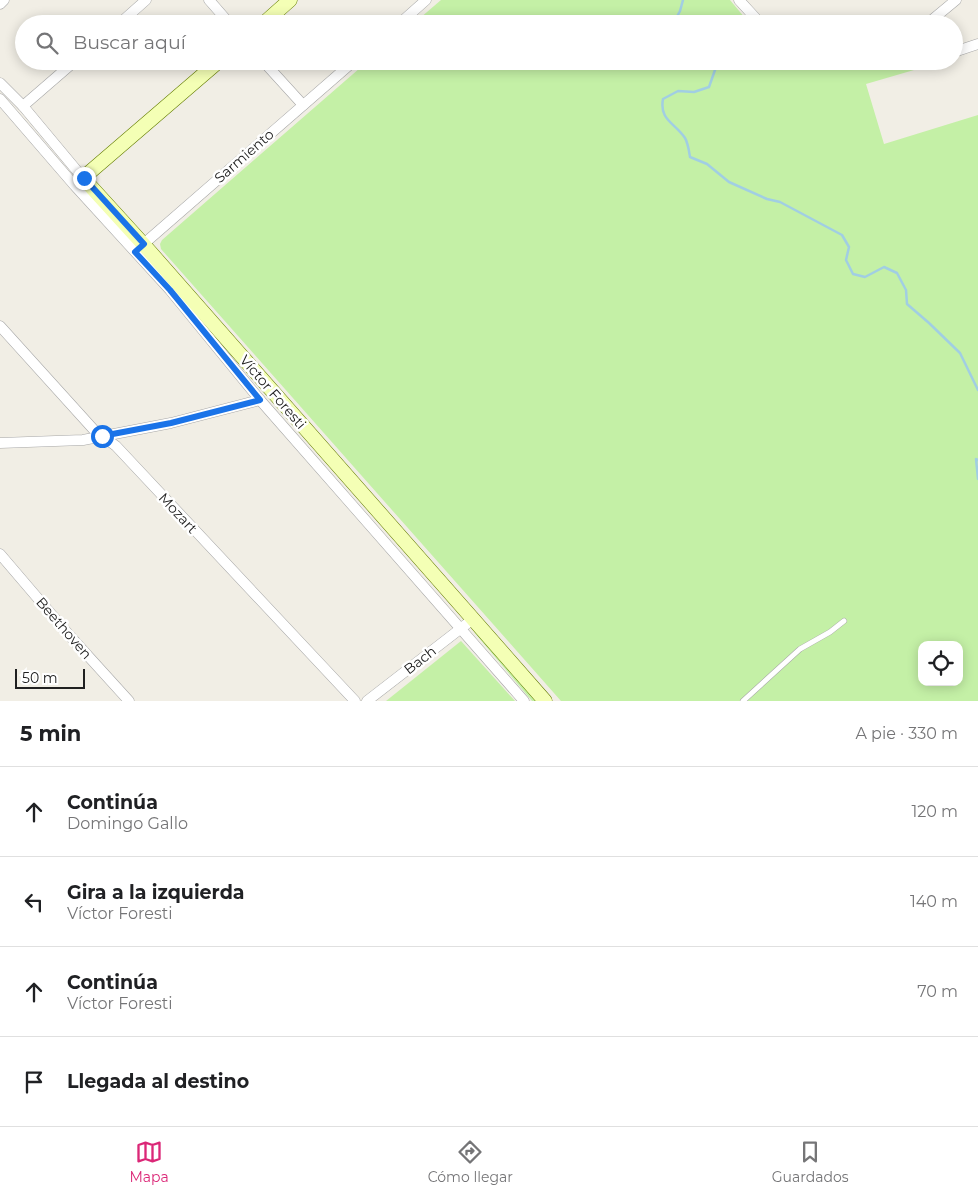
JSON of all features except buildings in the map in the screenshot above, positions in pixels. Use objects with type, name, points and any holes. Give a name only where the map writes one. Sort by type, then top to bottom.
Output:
[{"type":"street","points":[[0,4],[4,0]]},
{"type":"street","points":[[129,15],[146,0]]},
{"type":"street","points":[[209,0],[222,15]]},
{"type":"street","points":[[273,15],[290,0]]},
{"type":"street","points":[[408,15],[426,0]]},
{"type":"street","points":[[739,0],[753,15]]},
{"type":"street","points":[[938,15],[956,0]]},
{"type":"street","points":[[963,49],[978,44]]},
{"type":"street","points":[[23,106],[65,70]]},
{"type":"street","points":[[79,182],[209,70]]},
{"type":"street","points":[[271,70],[303,105]]},
{"type":"street","name":"Sarmiento","points":[[139,248],[344,70]]},
{"type":"street","name":"Víctor Foresti","points":[[0,83],[23,106],[79,182]]},
{"type":"street","name":"Víctor Foresti","points":[[0,99],[139,248],[545,701]]},
{"type":"street","name":"Víctor Foresti","points":[[139,248],[170,290],[260,400],[524,701]]},
{"type":"street","name":"Mozart","points":[[0,326],[94,430],[116,446],[355,701]]},
{"type":"street","points":[[0,443],[83,440],[171,423],[260,400]]},
{"type":"street","name":"Beethoven","points":[[0,554],[129,701]]},
{"type":"street","name":"Bach","points":[[367,701],[473,619]]},
{"type":"lane","points":[[743,701],[800,649],[830,632],[844,621]]},
{"type":"green space","points":[[441,0],[730,0],[742,15],[424,15]]},
{"type":"green space","points":[[358,70],[914,70],[866,84],[884,144],[978,115],[978,701],[561,701],[161,249],[160,244],[162,240]]},
{"type":"green space","points":[[474,632],[477,633],[540,701],[532,701]]},
{"type":"green space","points":[[461,641],[515,701],[386,701]]},
{"type":"waterway","points":[[678,15],[683,0]]},
{"type":"waterway","points":[[715,70],[709,87],[694,92],[678,91],[663,99],[663,112],[685,138],[690,157],[707,164],[729,182],[767,199],[780,202],[842,235],[849,247],[846,260],[853,274],[865,277],[884,267],[897,273],[906,290],[907,304],[960,353],[978,390]]},
{"type":"waterway","points":[[978,460],[976,459],[978,479]]},
{"type":"route","points":[[84,178],[144,244],[135,252],[170,290],[260,400],[171,423],[102,436]]}]
